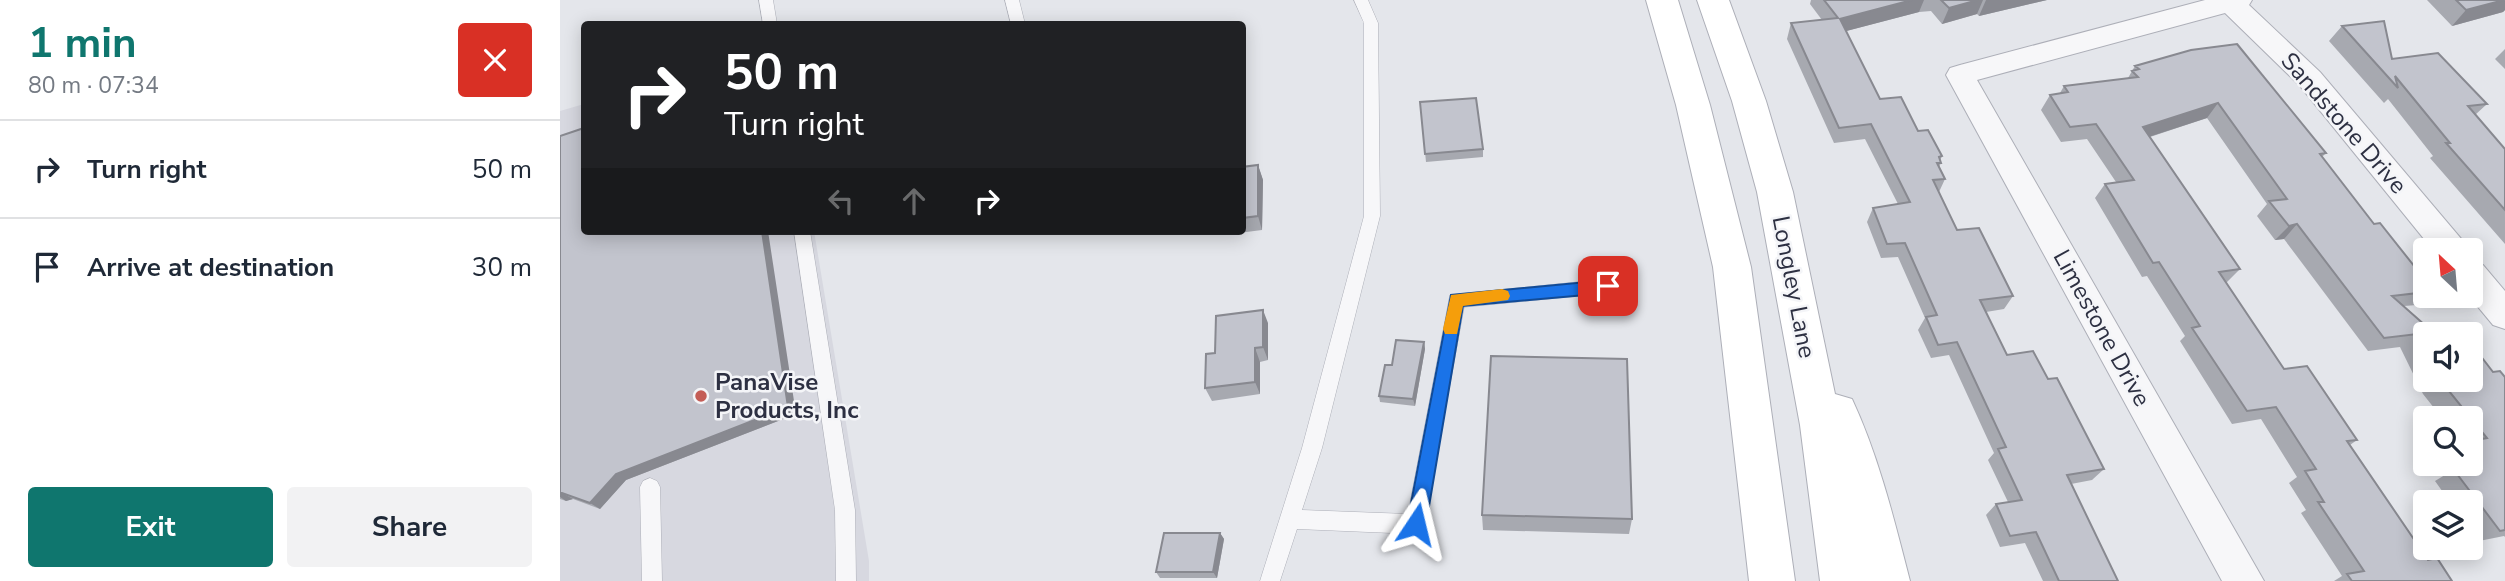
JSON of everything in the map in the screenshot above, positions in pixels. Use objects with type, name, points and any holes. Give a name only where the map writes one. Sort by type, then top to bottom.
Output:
[{"type":"main road","points":[[1662,0],[1693,105],[1732,267],[1772,581]]},
{"type":"main road","name":"Longley Lane","points":[[1713,0],[1749,101],[1768,166],[1797,298],[1836,518],[1843,581]]},
{"type":"main road","points":[[1797,298],[1865,492],[1887,581]]},
{"type":"street","name":"Limestone Drive","points":[[2234,1],[1960,75],[2244,581]]},
{"type":"street","name":"Sandstone Drive","points":[[2234,1],[2302,70],[2442,238]]},
{"type":"street","points":[[2483,288],[2505,315]]},
{"type":"lane","points":[[766,0],[770,21]]},
{"type":"lane","points":[[1012,0],[1017,21]]},
{"type":"lane","points":[[1270,581],[1312,448],[1372,216],[1371,23],[1361,0]]},
{"type":"lane","points":[[803,235],[845,510],[846,581]]},
{"type":"lane","points":[[1290,519],[1416,524],[1456,300],[1608,286]]},
{"type":"lane","points":[[650,487],[652,581]]},
{"type":"shaded area","name":"PanaVise Products, Inc","points":[[581,105],[581,235],[815,235],[869,561],[869,581],[560,581],[560,111]]},
{"type":"building","points":[[1824,0],[1912,0],[1840,19],[1880,99],[1901,97],[1918,131],[1928,130],[1942,156],[1939,157],[1941,163],[1937,163],[1945,179],[1933,180],[1957,230],[1979,228],[2013,296],[1980,300],[2007,355],[2033,351],[2048,379],[2057,378],[2104,469],[2067,475],[2118,581],[2059,581],[2036,532],[2010,536],[1996,504],[2022,500],[1998,449],[2006,447],[1957,342],[1938,345],[1926,317],[1937,315],[1905,243],[1887,244],[1873,208],[1910,202],[1871,124],[1839,128],[1791,23],[1838,18]]},
{"type":"building","points":[[1941,0],[1978,0],[1949,8]]},
{"type":"building","points":[[2456,0],[2504,0],[2466,10]]},
{"type":"building","points":[[2384,21],[2392,59],[2438,53],[2487,104],[2468,106],[2505,149],[2505,210],[2446,143],[2450,143],[2395,76],[2398,88],[2342,26]]},
{"type":"building","points":[[2237,44],[2326,153],[2320,154],[2374,224],[2380,223],[2413,265],[2413,294],[2392,296],[2421,322],[2413,322],[2413,334],[2384,338],[2297,224],[2289,226],[2269,201],[2287,199],[2218,103],[2143,127],[2240,269],[2219,272],[2284,369],[2307,366],[2357,440],[2347,441],[2413,538],[2413,560],[2438,560],[2452,581],[2352,581],[2347,574],[2364,571],[2318,502],[2324,502],[2305,471],[2316,469],[2276,407],[2247,411],[2192,328],[2200,326],[2159,262],[2153,263],[2105,184],[2134,180],[2096,124],[2070,127],[2050,95],[2068,92],[2064,86],[2138,77],[2132,71],[2139,69],[2135,66],[2191,50]]},
{"type":"building","points":[[1476,98],[1483,149],[1425,154],[1420,102]]},
{"type":"building","points":[[581,129],[581,235],[763,235],[788,407],[616,474],[590,503],[560,493],[560,136]]},
{"type":"building","points":[[1258,165],[1258,216],[1246,218],[1246,166]]},
{"type":"building","points":[[1263,310],[1263,347],[1255,348],[1255,382],[1205,388],[1206,354],[1215,353],[1216,316]]},
{"type":"building","points":[[1396,340],[1424,342],[1413,399],[1379,396],[1385,365],[1392,365]]},
{"type":"building","points":[[1491,356],[1627,359],[1632,519],[1482,515]]},
{"type":"building","points":[[2483,359],[2493,372],[2500,371],[2505,377],[2505,530],[2500,531],[2483,508],[2483,490],[2469,490],[2459,476],[2483,476],[2483,439],[2487,438],[2483,433],[2483,406],[2461,406],[2450,392],[2483,392]]},
{"type":"building","points":[[1164,533],[1220,533],[1213,572],[1156,572]]},
{"type":"slow traffic","points":[[1451,329],[1456,300],[1502,296]]},
{"type":"place","name":"PanaVise Products, Inc","points":[[701,396]]},
{"type":"route","points":[[1416,524],[1456,300],[1608,286]]}]
